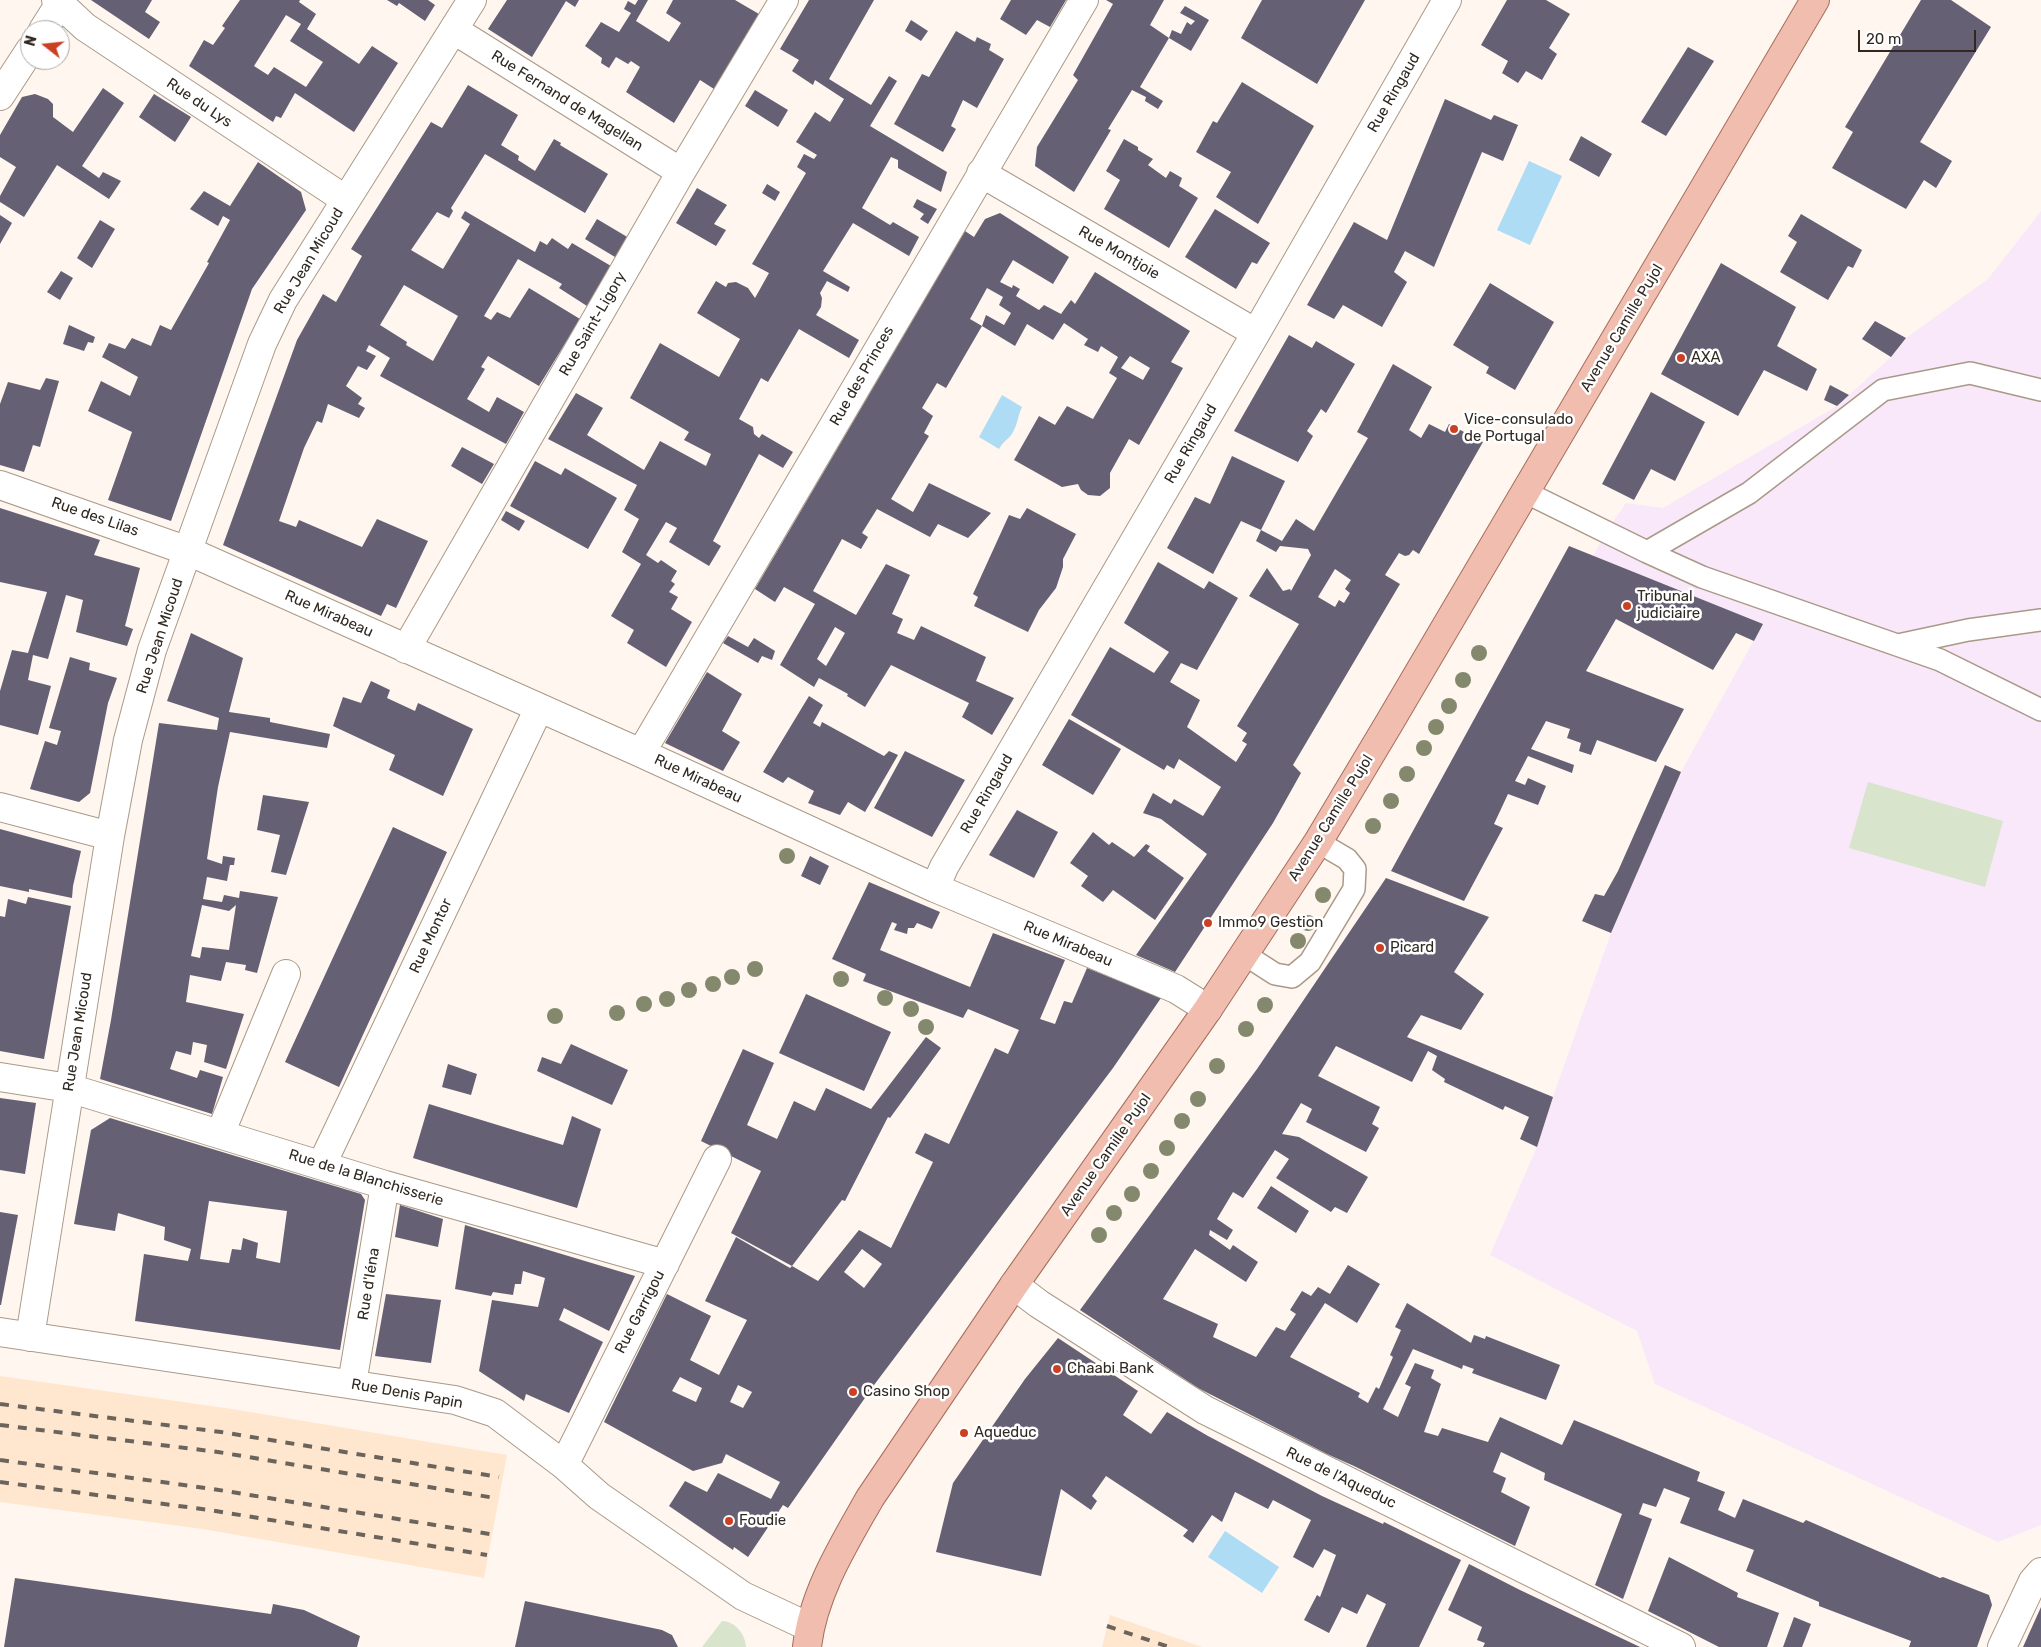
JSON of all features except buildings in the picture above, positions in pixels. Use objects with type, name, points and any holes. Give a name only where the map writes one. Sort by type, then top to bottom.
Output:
[{"type":"main road","name":"Avenue Camille Pujol","points":[[810,1629],[850,1534],[870,1498],[1014,1285],[1208,1008],[1318,842],[1815,0]]},
{"type":"street","name":"Rue Jean Micoud","points":[[30,1336],[110,836],[128,740],[150,659],[262,344],[283,300],[472,0]]},
{"type":"street","name":"Rue Saint-Ligory","points":[[406,649],[681,172],[784,0]]},
{"type":"street","name":"Rue des Princes","points":[[641,753],[1084,0]]},
{"type":"street","name":"Rue Ringaud","points":[[935,888],[944,867],[1448,0]]},
{"type":"street","points":[[49,20],[60,1]]},
{"type":"street","name":"Rue du Lys","points":[[60,1],[85,27],[346,200]]},
{"type":"street","name":"Rue Fernand de Magellan","points":[[454,30],[681,172]]},
{"type":"street","points":[[0,96],[20,65]]},
{"type":"street","name":"Rue Montjoie","points":[[982,173],[1256,333]]},
{"type":"street","name":"Rue des Lilas","points":[[0,485],[188,550]]},
{"type":"street","name":"Rue Mirabeau","points":[[188,550],[641,753],[935,888],[1176,989],[1208,1008]]},
{"type":"street","name":"Rue Montor","points":[[322,1164],[539,708]]},
{"type":"street","points":[[0,807],[110,836]]},
{"type":"street","points":[[220,1134],[286,974]]},
{"type":"street","name":"Rue de la Blanchisserie","points":[[0,1077],[69,1088],[322,1164],[385,1185],[664,1264]]},
{"type":"street","name":"Rue Garrigou","points":[[564,1465],[717,1159]]},
{"type":"street","name":"Rue d'Iéna","points":[[352,1384],[385,1185]]},
{"type":"street","name":"Rue de l'Aqueduc","points":[[1014,1285],[1039,1304],[1205,1410],[1681,1647]]},
{"type":"street","name":"Rue Denis Papin","points":[[0,1332],[455,1400],[495,1413],[564,1465],[599,1496],[743,1596],[810,1629]]},
{"type":"street","points":[[2002,1647],[2033,1581],[2041,1572]]},
{"type":"lane","points":[[1646,552],[1749,493],[1883,390],[1970,373],[2041,390]]},
{"type":"lane","points":[[1525,492],[1646,552],[1702,576],[1940,660],[2041,710]]},
{"type":"lane","points":[[1898,645],[1968,630],[2041,620]]},
{"type":"lane","points":[[1244,954],[1275,974],[1292,977],[1310,962],[1354,889],[1355,869],[1347,859],[1318,842]]},
{"type":"shaded area","points":[[2041,211],[2041,1525],[1998,1542],[1655,1384],[1637,1331],[1490,1255],[1537,1147],[1611,933],[1681,772],[1763,624],[1593,556],[1606,532],[1626,503],[1663,508],[1837,406],[1891,357],[1906,338],[1988,279]]},
{"type":"shaded area","points":[[0,1376],[232,1409],[507,1455],[484,1578],[203,1529],[0,1502]]},
{"type":"shaded area","points":[[1110,1615],[1202,1647],[1102,1647]]},
{"type":"green space","points":[[1868,782],[2003,821],[1985,887],[1849,848]]},
{"type":"green space","points":[[722,1621],[731,1623],[739,1630],[746,1642],[746,1647],[702,1647]]},
{"type":"water","points":[[1529,161],[1562,176],[1530,245],[1497,230]]},
{"type":"water","points":[[1002,395],[1022,407],[1013,433],[999,449],[979,437]]},
{"type":"water","points":[[1225,1531],[1279,1567],[1262,1593],[1208,1557]]},
{"type":"railway","points":[[0,1404],[221,1432],[499,1477]]},
{"type":"railway","points":[[0,1425],[218,1452],[495,1498]]},
{"type":"railway","points":[[0,1460],[213,1489],[490,1534]]},
{"type":"railway","points":[[0,1482],[209,1510],[487,1555]]},
{"type":"railway","points":[[1107,1626],[1169,1647]]},
{"type":"place","name":"AXA","points":[[1681,358]]},
{"type":"place","name":"Vice-consulado de Portugal","points":[[1454,429]]},
{"type":"place","name":"Tribunal judiciaire","points":[[1627,606]]},
{"type":"place","name":"Immo9 Gestion","points":[[1208,923]]},
{"type":"place","name":"Picard","points":[[1380,948]]},
{"type":"place","name":"Chaabi Bank","points":[[1057,1369]]},
{"type":"place","name":"Casino Shop","points":[[853,1392]]},
{"type":"place","name":"Aqueduc","points":[[964,1433]]},
{"type":"place","name":"Foudie","points":[[729,1521]]}]
